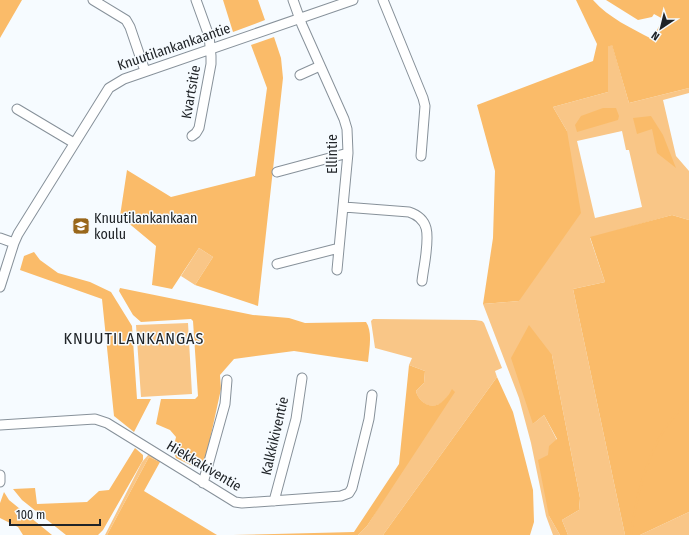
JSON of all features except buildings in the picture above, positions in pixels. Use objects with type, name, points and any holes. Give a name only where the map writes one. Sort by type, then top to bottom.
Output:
[{"type":"street","points":[[93,0],[126,20],[130,27],[145,71]]},
{"type":"street","name":"Kvartsitie","points":[[192,136],[199,128],[210,64],[209,36],[196,0]]},
{"type":"street","name":"Ellintie","points":[[293,0],[347,129],[348,153],[337,270]]},
{"type":"street","name":"Knuutilankankaantie","points":[[0,287],[14,242],[109,88],[124,79],[145,71],[353,0]]},
{"type":"street","points":[[382,0],[423,98],[425,106],[421,156]]},
{"type":"street","points":[[300,75],[320,66]]},
{"type":"street","points":[[17,109],[74,143]]},
{"type":"street","points":[[277,172],[348,153]]},
{"type":"street","points":[[344,207],[409,212],[417,215],[425,224],[428,235],[422,282]]},
{"type":"street","points":[[0,238],[14,242]]},
{"type":"street","points":[[277,264],[339,248]]},
{"type":"street","name":"Kalkkikiventie","points":[[274,501],[296,419],[302,378]]},
{"type":"street","points":[[204,483],[225,404],[227,380]]},
{"type":"street","name":"Hiekkakiventie","points":[[0,425],[95,419],[107,423],[235,502],[242,503],[341,496],[349,493],[352,488],[367,427],[372,395]]},
{"type":"street","points":[[0,475],[0,482]]},
{"type":"shaded area","points":[[0,0],[22,0],[0,38]]},
{"type":"shaded area","points":[[223,0],[258,0],[265,20],[233,32]]},
{"type":"shaded area","points":[[576,0],[593,0],[606,12],[628,27],[652,39],[663,19],[654,14],[652,17],[638,20],[606,0],[689,0],[689,88],[629,103],[612,45],[608,47],[608,92],[553,107],[567,131],[581,213],[519,301],[483,304],[493,238],[495,171],[477,105],[593,61],[597,44]]},
{"type":"shaded area","points":[[274,37],[281,58],[283,78],[258,306],[195,285],[213,257],[199,248],[172,289],[152,285],[156,246],[120,216],[127,170],[171,197],[255,176],[267,88],[251,45]]},
{"type":"shaded area","points":[[612,44],[629,103],[689,88],[689,93],[663,100],[676,156],[689,171],[689,220],[672,215],[590,238],[605,282],[573,289],[625,535],[568,535],[562,520],[579,510],[580,498],[552,355],[533,424],[544,415],[557,440],[549,516],[560,535],[553,535],[546,516],[531,443],[519,398],[483,304],[519,301],[567,131],[553,107],[608,92],[608,47]],"holes":[[[622,131],[626,150],[629,150],[642,207],[595,218],[577,141]]]},
{"type":"shaded area","points":[[603,108],[616,108],[619,116],[618,120],[577,132],[575,125],[581,116]]},
{"type":"shaded area","points":[[651,116],[663,135],[676,168],[657,153],[652,129],[637,134],[633,118]]},
{"type":"shaded area","points":[[672,215],[689,220],[689,512],[640,535],[625,535],[573,289],[605,282],[590,237]]},
{"type":"shaded area","points":[[199,248],[213,257],[195,285],[181,276]]},
{"type":"shaded area","points":[[34,252],[40,260],[58,273],[90,282],[111,292],[132,326],[137,399],[151,399],[134,432],[114,416],[102,299],[20,270],[24,256]]},
{"type":"shaded area","points":[[120,288],[253,315],[289,318],[305,323],[366,322],[370,336],[368,362],[294,351],[234,359],[220,375],[221,389],[203,471],[176,458],[173,450],[176,437],[170,430],[156,424],[161,399],[195,399],[198,396],[193,321],[191,319],[141,322],[133,315],[119,291]]},
{"type":"shaded area","points":[[373,319],[482,321],[502,368],[495,371],[497,377],[383,535],[358,535],[367,526],[452,390],[440,404],[431,406],[423,403],[416,391],[424,383],[425,371],[409,365],[412,358],[375,348],[371,321]]},
{"type":"shaded area","points":[[188,323],[192,394],[141,397],[136,325]]},
{"type":"shaded area","points":[[529,325],[552,355],[580,498],[579,510],[562,520],[568,535],[560,535],[549,516],[538,460],[548,455],[549,446],[557,439],[544,415],[533,424],[511,358]]},
{"type":"shaded area","points":[[409,365],[425,371],[424,383],[416,391],[420,399],[427,404],[436,405],[444,400],[452,389],[455,392],[367,526],[358,535],[233,535],[354,532],[399,464]]},
{"type":"shaded area","points":[[497,377],[513,412],[533,490],[534,522],[530,535],[383,535]]},
{"type":"shaded area","points":[[135,448],[143,455],[143,460],[103,530],[98,535],[66,535],[22,500],[13,489],[35,488],[37,504],[87,502],[99,491],[109,490]]},
{"type":"shaded area","points":[[149,454],[161,460],[160,462],[149,457],[107,535],[105,535],[142,462]]},
{"type":"shaded area","points":[[149,457],[160,462],[144,491],[217,535],[107,535]]},
{"type":"shaded area","points":[[4,492],[9,500],[52,535],[23,535],[18,527],[0,518],[0,503]]},
{"type":"shaded area","points":[[689,512],[689,535],[640,535]]},
{"type":"waterway","points":[[631,535],[638,495],[652,454],[667,426],[689,399]]},
{"type":"place","name":"Knuutilankankaan koulu","points":[[81,226]]},
{"type":"district","name":"KNUUTILANKANGAS","points":[[134,338]]}]
